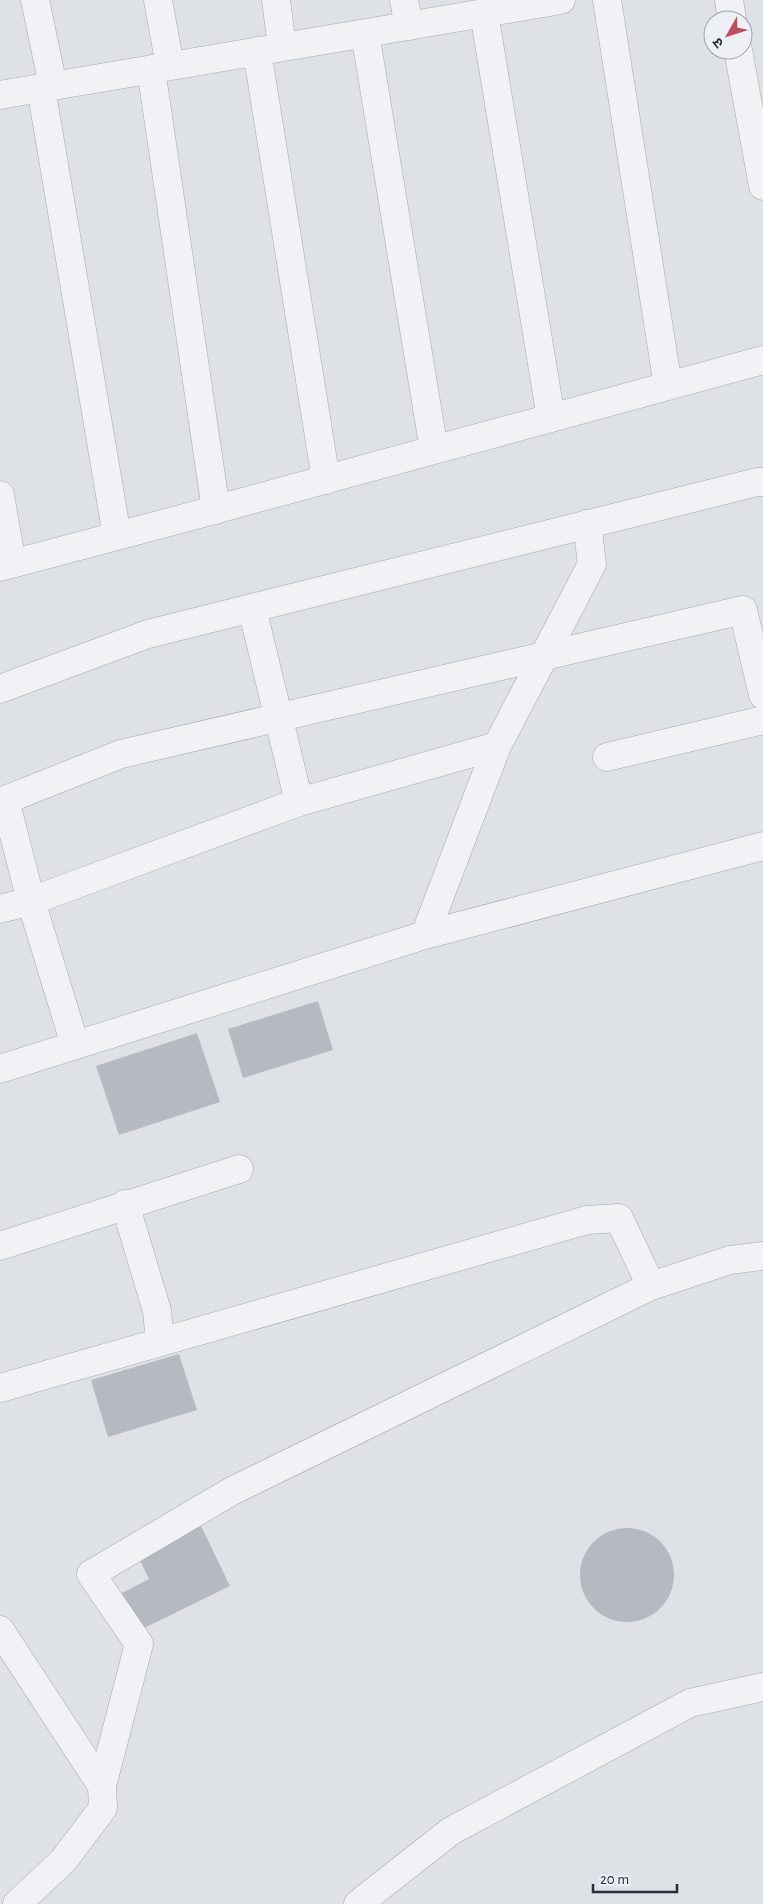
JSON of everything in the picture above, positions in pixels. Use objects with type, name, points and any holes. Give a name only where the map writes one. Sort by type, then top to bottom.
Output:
[{"type":"street","points":[[35,0],[117,536]]},
{"type":"street","points":[[158,0],[161,68],[216,510]]},
{"type":"street","points":[[276,0],[270,49],[326,480]]},
{"type":"street","points":[[0,94],[365,33],[406,13],[484,13],[561,0]]},
{"type":"street","points":[[607,0],[668,386]]},
{"type":"street","points":[[484,13],[551,418]]},
{"type":"street","points":[[365,33],[434,450]]},
{"type":"street","points":[[740,60],[763,186]]},
{"type":"street","points":[[0,495],[6,565],[216,510],[763,360]]},
{"type":"street","points":[[0,689],[148,634],[763,482]]},
{"type":"street","points":[[425,935],[496,746],[592,564],[587,524]]},
{"type":"street","points":[[252,608],[299,802]]},
{"type":"street","points":[[75,1045],[31,901],[4,800],[121,754],[743,610],[763,695]]},
{"type":"street","points":[[607,757],[763,720]]},
{"type":"street","points":[[0,909],[31,901],[299,802],[496,746]]},
{"type":"street","points":[[0,1069],[425,935],[763,846]]},
{"type":"street","points":[[0,1246],[125,1204],[239,1169]]},
{"type":"street","points":[[125,1204],[157,1310],[160,1342]]},
{"type":"street","points":[[0,1388],[587,1220],[619,1218],[652,1286]]},
{"type":"street","points":[[17,1904],[63,1860],[103,1808],[102,1786],[139,1644],[91,1574],[232,1491],[652,1286],[730,1260],[763,1256]]},
{"type":"street","points":[[0,1630],[102,1786]]},
{"type":"street","points":[[358,1904],[450,1831],[690,1703],[763,1687]]},
{"type":"building","points":[[318,1001],[333,1050],[243,1078],[228,1029]]},
{"type":"building","points":[[197,1033],[220,1102],[119,1135],[96,1066]]},
{"type":"building","points":[[179,1354],[197,1410],[108,1437],[91,1380]]},
{"type":"building","points":[[200,1524],[230,1586],[138,1631],[120,1594],[149,1579],[137,1554]]},
{"type":"building","points":[[627,1528],[645,1532],[660,1542],[670,1557],[674,1575],[670,1593],[660,1608],[645,1618],[627,1622],[609,1618],[594,1608],[584,1593],[580,1575],[584,1557],[594,1542],[609,1532]]}]
